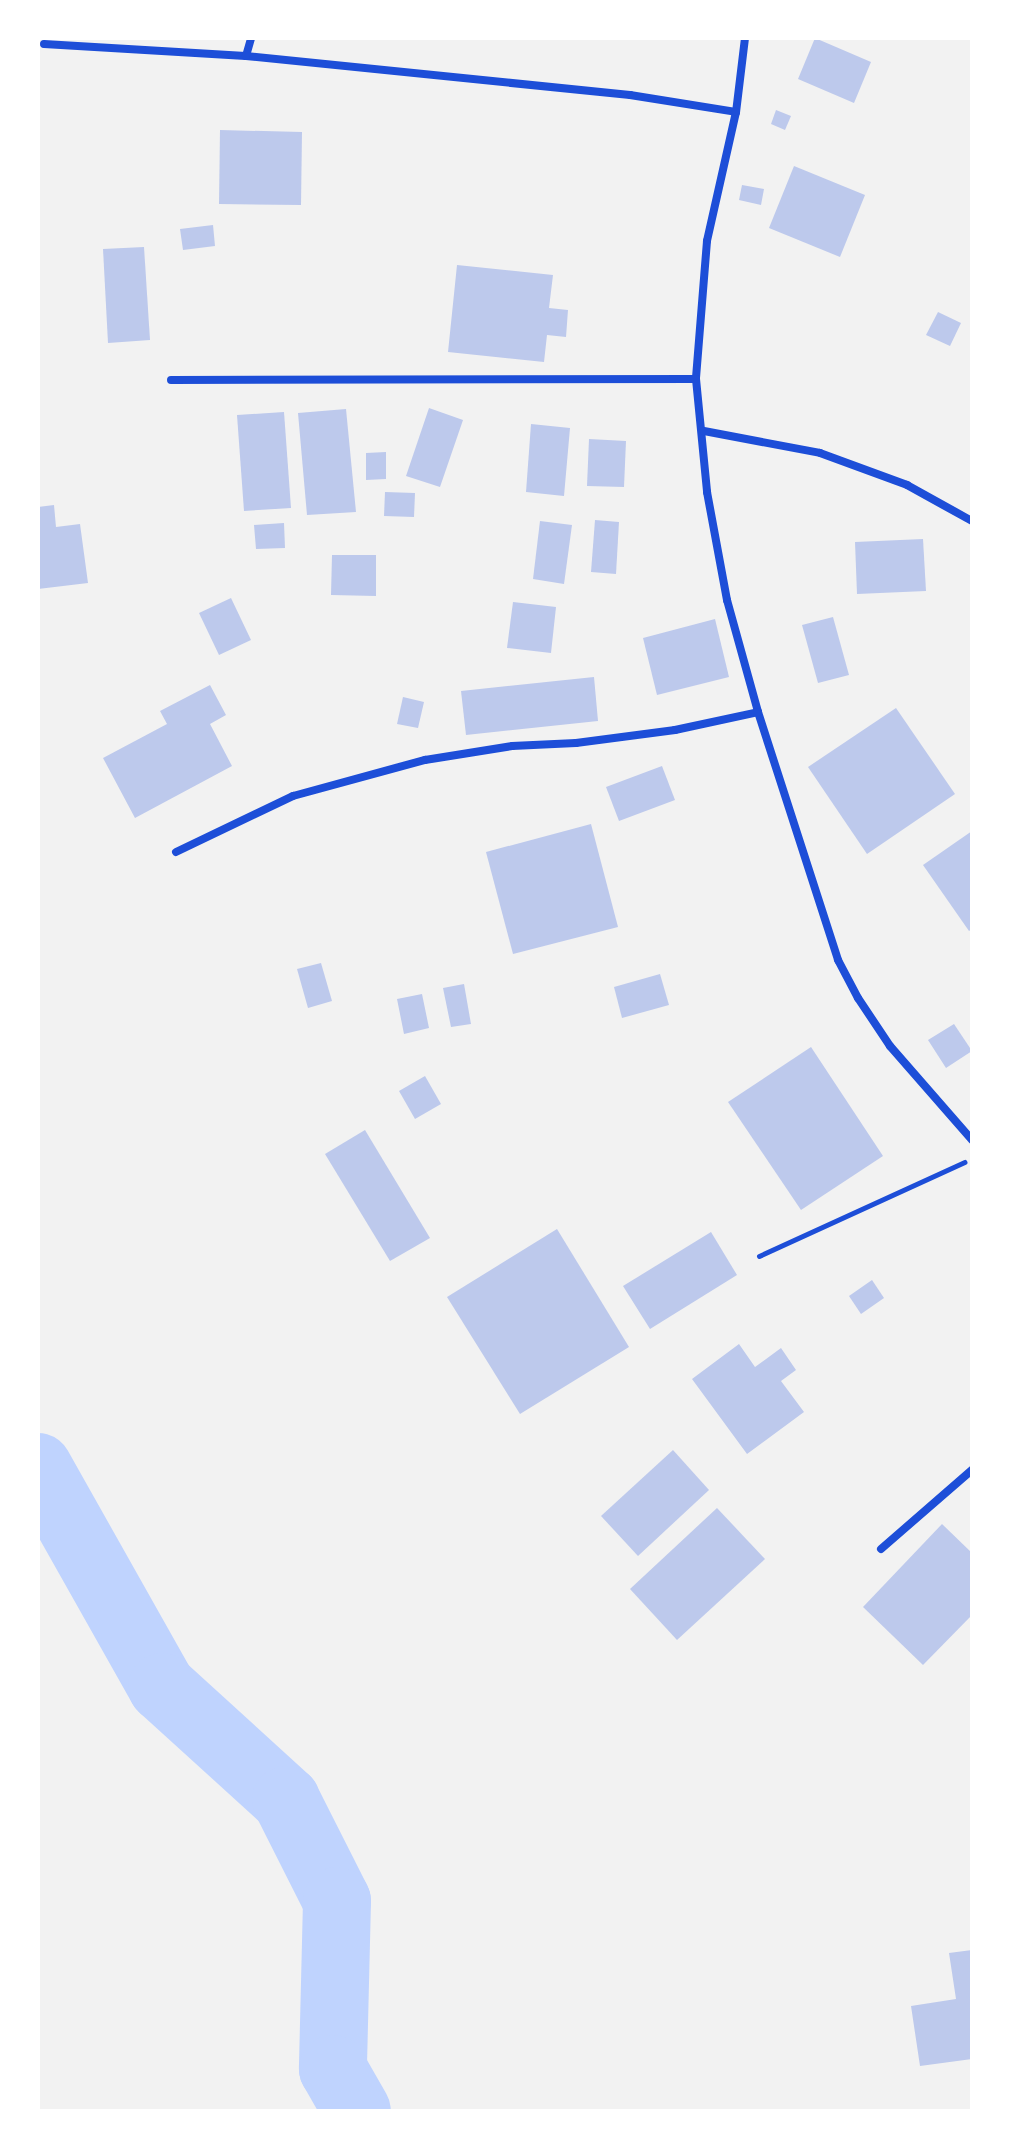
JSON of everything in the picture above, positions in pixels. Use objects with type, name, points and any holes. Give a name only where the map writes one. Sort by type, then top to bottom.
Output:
[{"type":"street","points":[[246,56],[251,38]]},
{"type":"street","points":[[745,38],[736,112],[707,241],[696,379],[704,431],[707,492],[727,600],[758,712],[838,960],[858,998],[890,1046],[972,1140]]},
{"type":"street","points":[[44,44],[246,56],[630,95],[736,112]]},
{"type":"street","points":[[171,380],[696,379]]},
{"type":"street","points":[[704,431],[820,453],[907,485],[972,521]]},
{"type":"street","points":[[176,852],[293,796],[425,760],[512,746],[576,743],[675,730],[758,712]]},
{"type":"street","points":[[881,1549],[972,1470]]},
{"type":"path","points":[[759,1256],[972,1158]]},
{"type":"building","points":[[815,38],[871,62],[854,103],[798,79]]},
{"type":"building","points":[[776,110],[791,116],[785,130],[771,124]]},
{"type":"building","points":[[220,130],[302,132],[301,205],[219,204]]},
{"type":"building","points":[[794,166],[865,195],[840,257],[769,228]]},
{"type":"building","points":[[742,185],[764,189],[761,205],[739,200]]},
{"type":"building","points":[[213,225],[215,246],[183,250],[180,229]]},
{"type":"building","points":[[144,247],[150,340],[108,343],[103,249]]},
{"type":"building","points":[[457,265],[553,275],[549,308],[568,310],[566,337],[547,335],[544,362],[448,352]]},
{"type":"building","points":[[938,312],[961,323],[950,346],[926,335]]},
{"type":"building","points":[[429,408],[463,420],[440,487],[406,476]]},
{"type":"building","points":[[346,409],[356,512],[307,515],[298,413]]},
{"type":"building","points":[[284,412],[291,508],[244,511],[237,415]]},
{"type":"building","points":[[531,424],[570,428],[564,496],[526,492]]},
{"type":"building","points":[[589,439],[626,441],[624,487],[587,486]]},
{"type":"building","points":[[386,452],[386,479],[366,480],[366,453]]},
{"type":"building","points":[[385,492],[415,493],[414,517],[384,516]]},
{"type":"building","points":[[54,505],[56,527],[80,524],[88,583],[38,589],[38,507]]},
{"type":"building","points":[[595,520],[619,522],[616,574],[591,572]]},
{"type":"building","points":[[540,521],[572,525],[564,584],[533,579]]},
{"type":"building","points":[[284,523],[285,548],[256,549],[254,525]]},
{"type":"building","points":[[923,539],[926,591],[857,594],[855,542]]},
{"type":"building","points":[[332,555],[376,555],[376,596],[331,595]]},
{"type":"building","points":[[231,598],[251,640],[219,655],[199,613]]},
{"type":"building","points":[[513,602],[556,607],[551,653],[507,648]]},
{"type":"building","points":[[833,617],[849,675],[818,683],[802,625]]},
{"type":"building","points":[[715,619],[729,677],[657,695],[643,638]]},
{"type":"building","points":[[594,677],[598,721],[466,735],[461,691]]},
{"type":"building","points":[[210,685],[226,715],[210,724],[232,766],[135,818],[103,758],[167,724],[160,711]]},
{"type":"building","points":[[403,697],[424,702],[418,728],[397,724]]},
{"type":"building","points":[[896,708],[955,794],[867,854],[808,767]]},
{"type":"building","points":[[662,766],[675,800],[619,821],[606,787]]},
{"type":"building","points":[[591,824],[618,927],[513,954],[486,852]]},
{"type":"building","points":[[972,831],[972,929],[969,931],[923,865]]},
{"type":"building","points":[[321,963],[332,1001],[308,1008],[297,969]]},
{"type":"building","points":[[660,974],[669,1005],[622,1018],[614,987]]},
{"type":"building","points":[[464,984],[471,1024],[451,1027],[443,988]]},
{"type":"building","points":[[422,994],[429,1028],[404,1034],[397,999]]},
{"type":"building","points":[[954,1024],[972,1051],[946,1068],[928,1040]]},
{"type":"building","points":[[811,1047],[883,1156],[801,1210],[728,1102]]},
{"type":"building","points":[[425,1076],[441,1104],[415,1119],[399,1091]]},
{"type":"building","points":[[365,1130],[430,1238],[390,1261],[325,1154]]},
{"type":"building","points":[[557,1229],[629,1347],[520,1414],[447,1297]]},
{"type":"building","points":[[711,1232],[737,1275],[650,1329],[623,1286]]},
{"type":"building","points":[[872,1280],[884,1298],[861,1314],[849,1296]]},
{"type":"building","points":[[739,1344],[755,1367],[781,1348],[796,1370],[781,1381],[804,1412],[747,1454],[692,1379]]},
{"type":"building","points":[[673,1450],[709,1490],[638,1556],[601,1516]]},
{"type":"building","points":[[717,1508],[765,1559],[677,1640],[630,1589]]},
{"type":"building","points":[[942,1524],[972,1553],[972,1615],[923,1665],[863,1607]]},
{"type":"building","points":[[972,1950],[972,2059],[920,2066],[911,2006],[956,1999],[949,1953]]},
{"type":"waterway","points":[[38,1467],[162,1687],[286,1800],[337,1901],[333,2069],[357,2111]]}]
